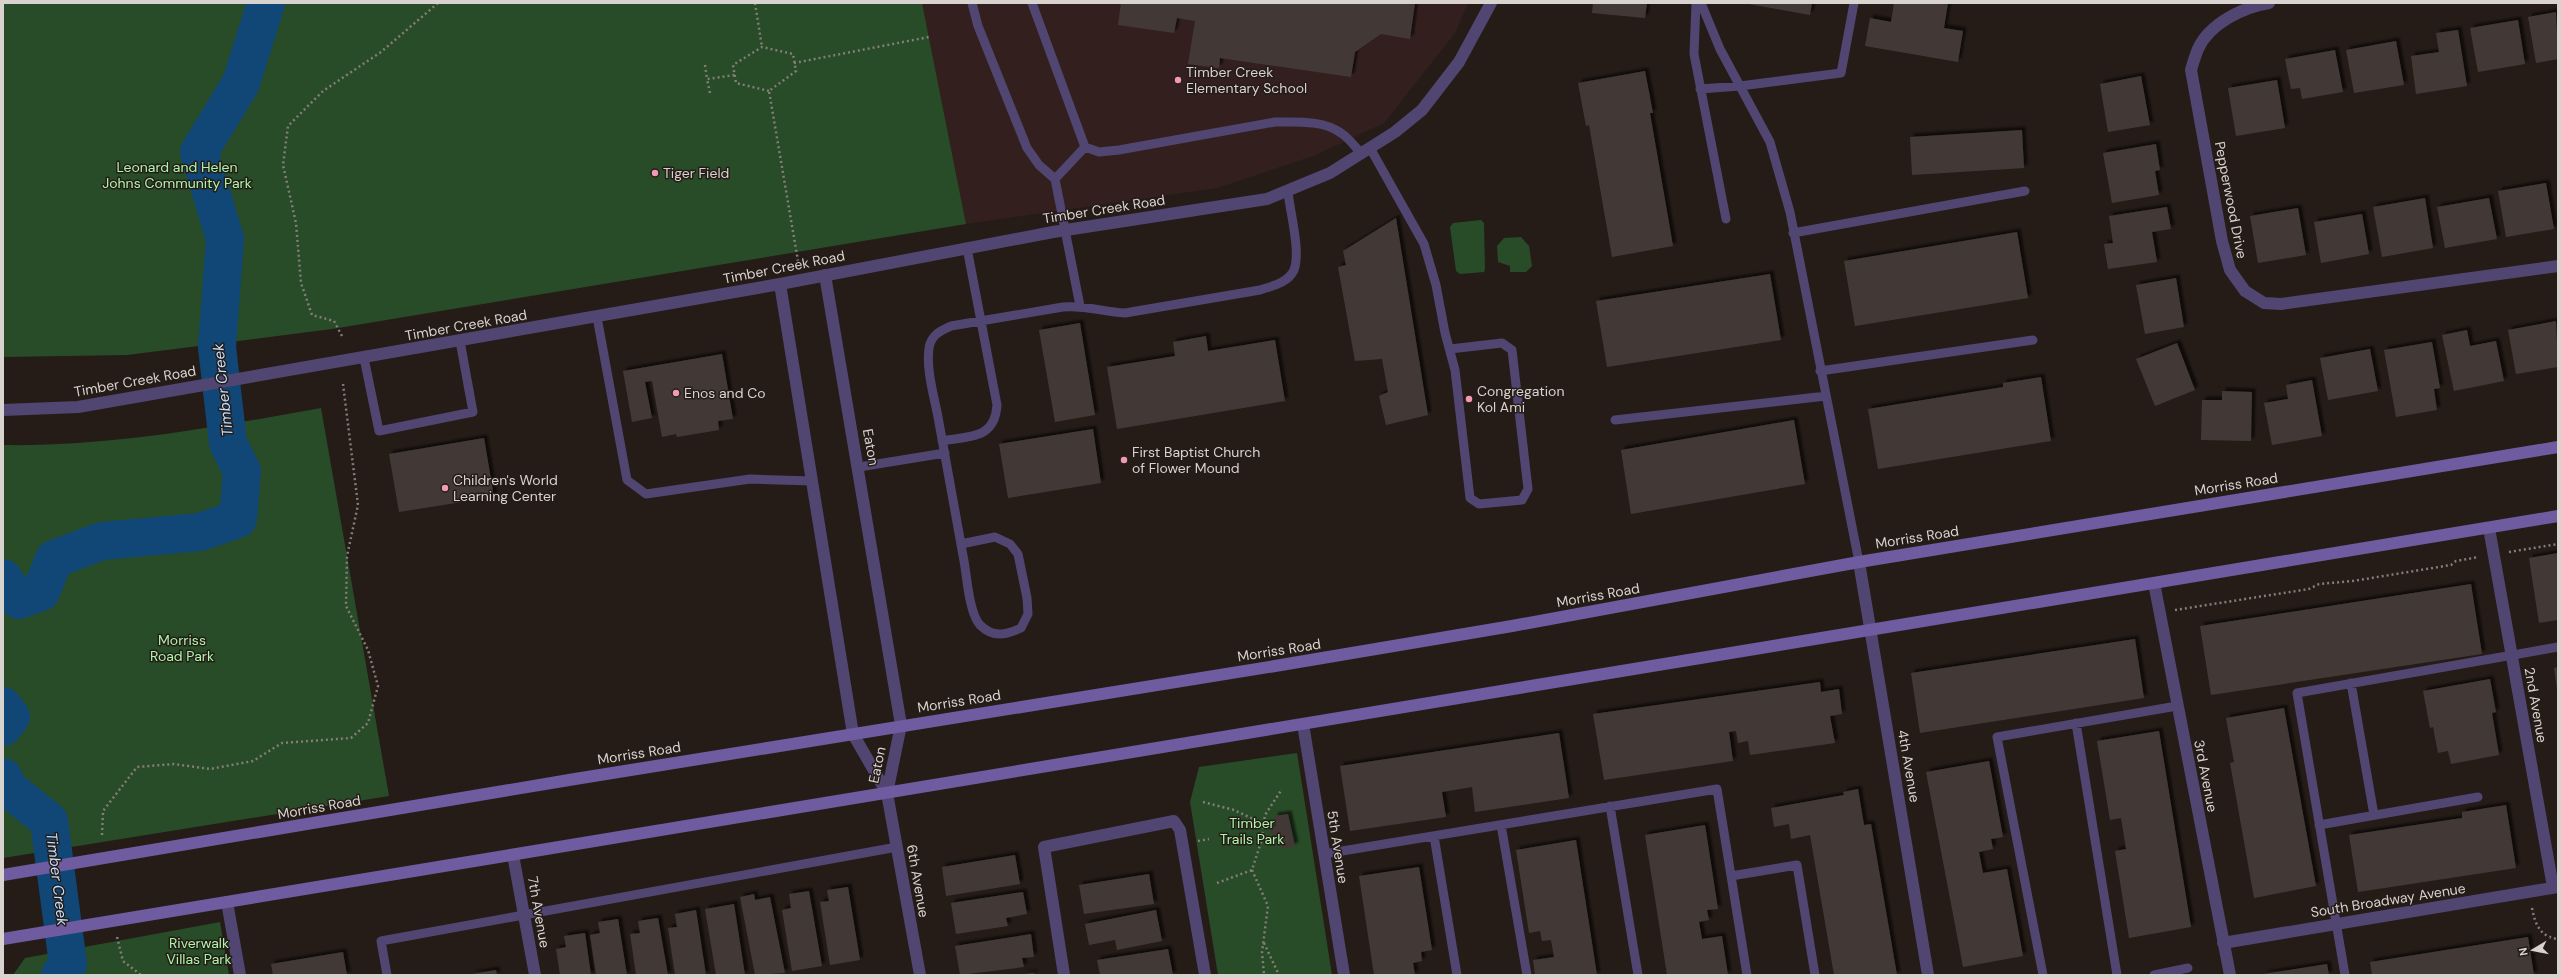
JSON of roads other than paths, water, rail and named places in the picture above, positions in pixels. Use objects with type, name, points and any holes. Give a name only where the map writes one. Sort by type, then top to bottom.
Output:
[{"type":"main road","name":"Morriss Road","points":[[3,875],[137,854],[901,725],[1512,626],[1859,562],[2558,447]]},
{"type":"main road","points":[[3,939],[2558,516]]},
{"type":"street","name":"Timber Creek Road","points":[[3,410],[78,407],[143,394],[284,372],[597,317],[1066,230],[1267,200],[1330,173],[1395,132],[1422,110],[1459,62],[1491,3]]},
{"type":"street","name":"Pepperwood Drive","points":[[2269,3],[2231,15],[2213,31],[2198,48],[2191,70],[2222,241],[2230,270],[2245,291],[2264,303],[2281,304],[2558,266]]},
{"type":"street","name":"Eaton","points":[[825,275],[859,467],[901,725],[887,793]]},
{"type":"street","name":"Eaton","points":[[780,284],[853,734],[887,793]]},
{"type":"street","name":"2nd Avenue","points":[[2489,528],[2555,887]]},
{"type":"street","name":"4th Avenue","points":[[1859,562],[1928,975]]},
{"type":"street","name":"3rd Avenue","points":[[2154,583],[2230,975]]},
{"type":"street","name":"5th Avenue","points":[[1303,724],[1344,975]]},
{"type":"street","name":"6th Avenue","points":[[887,793],[920,975]]},
{"type":"street","points":[[1064,975],[1044,847],[1174,821],[1180,830],[1204,975]]},
{"type":"street","name":"7th Avenue","points":[[513,855],[535,975]]},
{"type":"street","name":"South Broadway Avenue","points":[[2223,942],[2555,887]]},
{"type":"street","points":[[227,902],[240,975]]},
{"type":"lane","points":[[972,3],[978,26],[1027,148],[1039,165],[1055,179],[1080,306]]},
{"type":"lane","points":[[1032,3],[1085,147]]},
{"type":"lane","points":[[1696,3],[1694,54],[1726,219]]},
{"type":"lane","points":[[1701,3],[1720,49],[1770,142],[1790,212],[1820,371],[1859,562]]},
{"type":"lane","points":[[1700,89],[1740,86],[1841,72],[1854,3]]},
{"type":"lane","points":[[1085,147],[1099,152],[1119,150],[1275,122],[1300,122],[1323,125],[1342,133],[1365,151],[1424,244],[1436,285],[1450,349],[1455,370],[1470,498],[1479,504],[1522,500],[1528,489],[1512,350],[1502,343],[1450,349]]},
{"type":"lane","points":[[1055,179],[1085,147]]},
{"type":"lane","points":[[1793,233],[2026,191]]},
{"type":"lane","points":[[961,544],[995,538],[1010,544],[1018,554],[1028,614],[1021,628],[1009,634],[993,634],[979,624],[973,610],[942,441],[929,366],[929,347],[936,333],[951,326],[1080,306],[1106,312],[1125,313],[1260,290],[1281,283],[1294,270],[1296,253],[1288,192]]},
{"type":"lane","points":[[942,441],[978,435],[989,429],[996,419],[997,405],[967,248]]},
{"type":"lane","points":[[597,317],[627,480],[646,494],[750,479],[812,481]]},
{"type":"lane","points":[[1820,371],[2033,340]]},
{"type":"lane","points":[[364,358],[379,430],[473,412],[460,341]]},
{"type":"lane","points":[[1615,420],[1826,396]]},
{"type":"lane","points":[[859,467],[945,453]]},
{"type":"lane","points":[[2345,975],[2297,693],[2558,647]]},
{"type":"lane","points":[[2351,683],[2374,815]]},
{"type":"lane","points":[[2043,975],[1997,737],[2178,706]]},
{"type":"lane","points":[[2076,723],[2117,975]]},
{"type":"lane","points":[[1324,854],[1717,789],[1747,975]]},
{"type":"lane","points":[[2319,825],[2478,797]]},
{"type":"lane","points":[[1610,806],[1638,975]]},
{"type":"lane","points":[[1501,825],[1527,975]]},
{"type":"lane","points":[[1434,836],[1457,975]]},
{"type":"lane","points":[[386,975],[380,941],[896,847]]},
{"type":"lane","points":[[1731,876],[1797,865],[1815,975]]},
{"type":"lane","points":[[2154,975],[2188,968]]},
{"type":"waterway","name":"Timber Creek","points":[[3,578],[19,600],[41,592],[54,559],[102,541],[200,532],[238,519],[242,471],[228,443],[217,347],[225,239],[199,152],[241,83],[266,3]]},
{"type":"waterway","name":"Timber Creek","points":[[3,706],[11,717],[3,727]]},
{"type":"waterway","name":"Timber Creek","points":[[3,777],[8,788],[49,821],[68,964],[60,975]]},
{"type":"place","name":"Timber Creek Elementary School","points":[[1178,80]]},
{"type":"place","name":"Tiger Field","points":[[655,173]]},
{"type":"place","name":"Enos and Co","points":[[676,393]]},
{"type":"place","name":"Congregation Kol Ami","points":[[1469,399]]},
{"type":"place","name":"First Baptist Church of Flower Mound","points":[[1124,460]]},
{"type":"place","name":"Children's World Learning Center","points":[[445,488]]},
{"type":"park label","name":"Leonard and Helen Johns Community Park","points":[[177,176]]},
{"type":"park label","name":"Morriss Road Park","points":[[182,648]]},
{"type":"park label","name":"Timber Trails Park","points":[[1252,832]]},
{"type":"park label","name":"Riverwalk Villas Park","points":[[199,952]]}]
